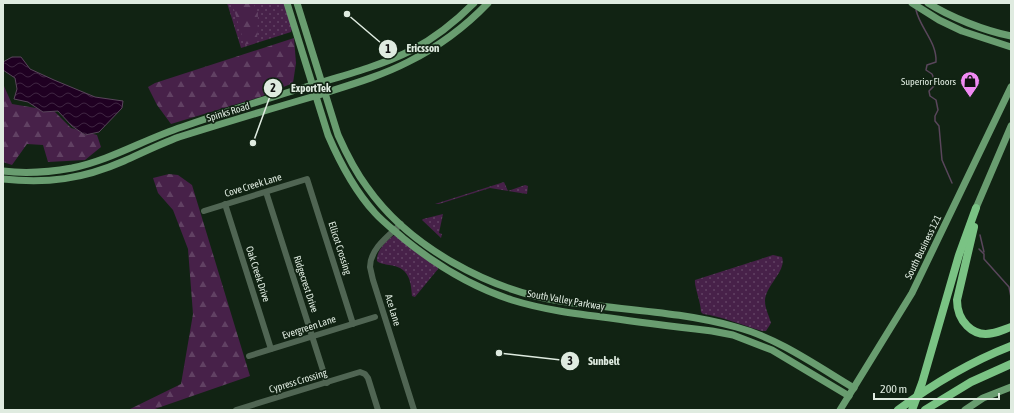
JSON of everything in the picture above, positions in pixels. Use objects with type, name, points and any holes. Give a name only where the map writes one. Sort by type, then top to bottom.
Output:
[{"type":"highway","points":[[976,208],[974,228],[957,300],[959,316],[970,329],[984,334],[1011,327]]},
{"type":"highway","points":[[912,410],[922,383],[959,255],[976,208]]},
{"type":"highway","points":[[898,410],[912,399],[954,373],[978,360],[1011,346]]},
{"type":"highway","points":[[925,410],[952,393],[1000,368],[1011,364]]},
{"type":"highway","points":[[1000,368],[1011,368]]},
{"type":"main road","name":"South Valley Parkway","points":[[287,3],[328,135],[347,174],[359,193],[385,224],[436,263],[460,277],[511,300],[558,311],[733,335],[772,350],[849,396]]},
{"type":"main road","name":"South Valley Parkway","points":[[297,3],[338,135],[350,161],[367,188],[386,210],[422,243],[456,266],[496,284],[529,295],[560,301],[696,317],[760,334],[780,344],[854,388]]},
{"type":"main road","name":"Spinks Road","points":[[3,171],[48,172],[73,168],[118,154],[163,133],[313,85],[359,72],[412,49],[457,20],[474,3]]},
{"type":"main road","name":"Spinks Road","points":[[3,179],[19,181],[45,181],[74,178],[96,172],[156,146],[388,72],[409,62],[449,38],[470,21],[488,3]]},
{"type":"main road","points":[[912,3],[939,20],[962,31],[1011,47]]},
{"type":"main road","points":[[921,3],[925,5],[929,4],[950,15],[994,32],[1011,36]]},
{"type":"main road","name":"South Business 121","points":[[840,410],[912,293],[1011,87]]},
{"type":"main road","points":[[203,120],[206,129]]},
{"type":"main road","points":[[976,208],[1011,126]]},
{"type":"main road","points":[[493,293],[496,284]]},
{"type":"main road","points":[[694,329],[696,317]]},
{"type":"main road","points":[[965,410],[983,398],[1011,387]]},
{"type":"street","name":"Cove Creek Lane","points":[[204,211],[307,179]]},
{"type":"street","name":"Ellicot Crossing","points":[[307,179],[353,324]]},
{"type":"street","name":"Ridgecrest Drive","points":[[266,192],[327,383]]},
{"type":"street","name":"Oak Creek Drive","points":[[225,204],[271,349]]},
{"type":"street","name":"Ace Lane","points":[[401,224],[382,242],[374,253],[370,267],[414,410]]},
{"type":"street","name":"Evergreen Lane","points":[[249,356],[375,317]]},
{"type":"street","name":"Cypress Crossing","points":[[236,410],[360,372],[365,374],[368,378],[378,410]]},
{"type":"green space","points":[[227,3],[285,3],[292,29],[291,32],[241,48]]},
{"type":"green space","points":[[232,3],[253,3],[258,13],[257,41],[245,45]]},
{"type":"green space","points":[[294,38],[296,63],[293,83],[260,97],[171,124],[157,105],[148,87],[155,83]]},
{"type":"green space","points":[[3,84],[12,104],[54,111],[71,128],[97,135],[101,147],[85,160],[48,162],[43,145],[27,144],[12,165],[3,162]]},
{"type":"green space","points":[[169,174],[178,175],[192,185],[250,376],[152,410],[128,410],[181,384],[193,314],[188,249],[173,210],[158,193],[153,178]]},
{"type":"green space","points":[[504,182],[508,191],[490,188],[435,204]]},
{"type":"green space","points":[[525,185],[528,186],[527,194],[508,191]]},
{"type":"green space","points":[[443,214],[439,233],[442,234],[441,238],[422,220]]},
{"type":"green space","points":[[395,235],[438,267],[438,269],[415,297],[412,296],[411,284],[404,271],[395,266],[377,261],[378,253],[389,239]]},
{"type":"green space","points":[[773,255],[782,257],[783,262],[779,273],[766,295],[765,301],[771,323],[766,331],[703,314],[701,312],[695,280]]},
{"type":"water","points":[[12,57],[21,57],[30,69],[95,97],[123,101],[122,108],[99,132],[85,135],[72,126],[58,111],[43,112],[28,102],[14,99],[17,89],[15,78],[3,70],[3,62]]},
{"type":"waterway","points":[[916,10],[936,55],[936,62],[927,65],[926,70],[932,74],[936,84],[929,91],[930,96],[936,100],[938,110],[935,116],[935,121],[939,126],[942,160],[952,183]]},
{"type":"waterway","points":[[980,235],[984,252]]},
{"type":"waterway","points":[[979,249],[984,254],[984,259],[1009,287],[1011,297]]},
{"type":"place","name":"Ericsson","points":[[347,14]]},
{"type":"place","name":"Superior Floors","points":[[970,98]]},
{"type":"place","name":"ExportTek","points":[[253,143]]},
{"type":"place","name":"Sunbelt","points":[[499,353]]}]
